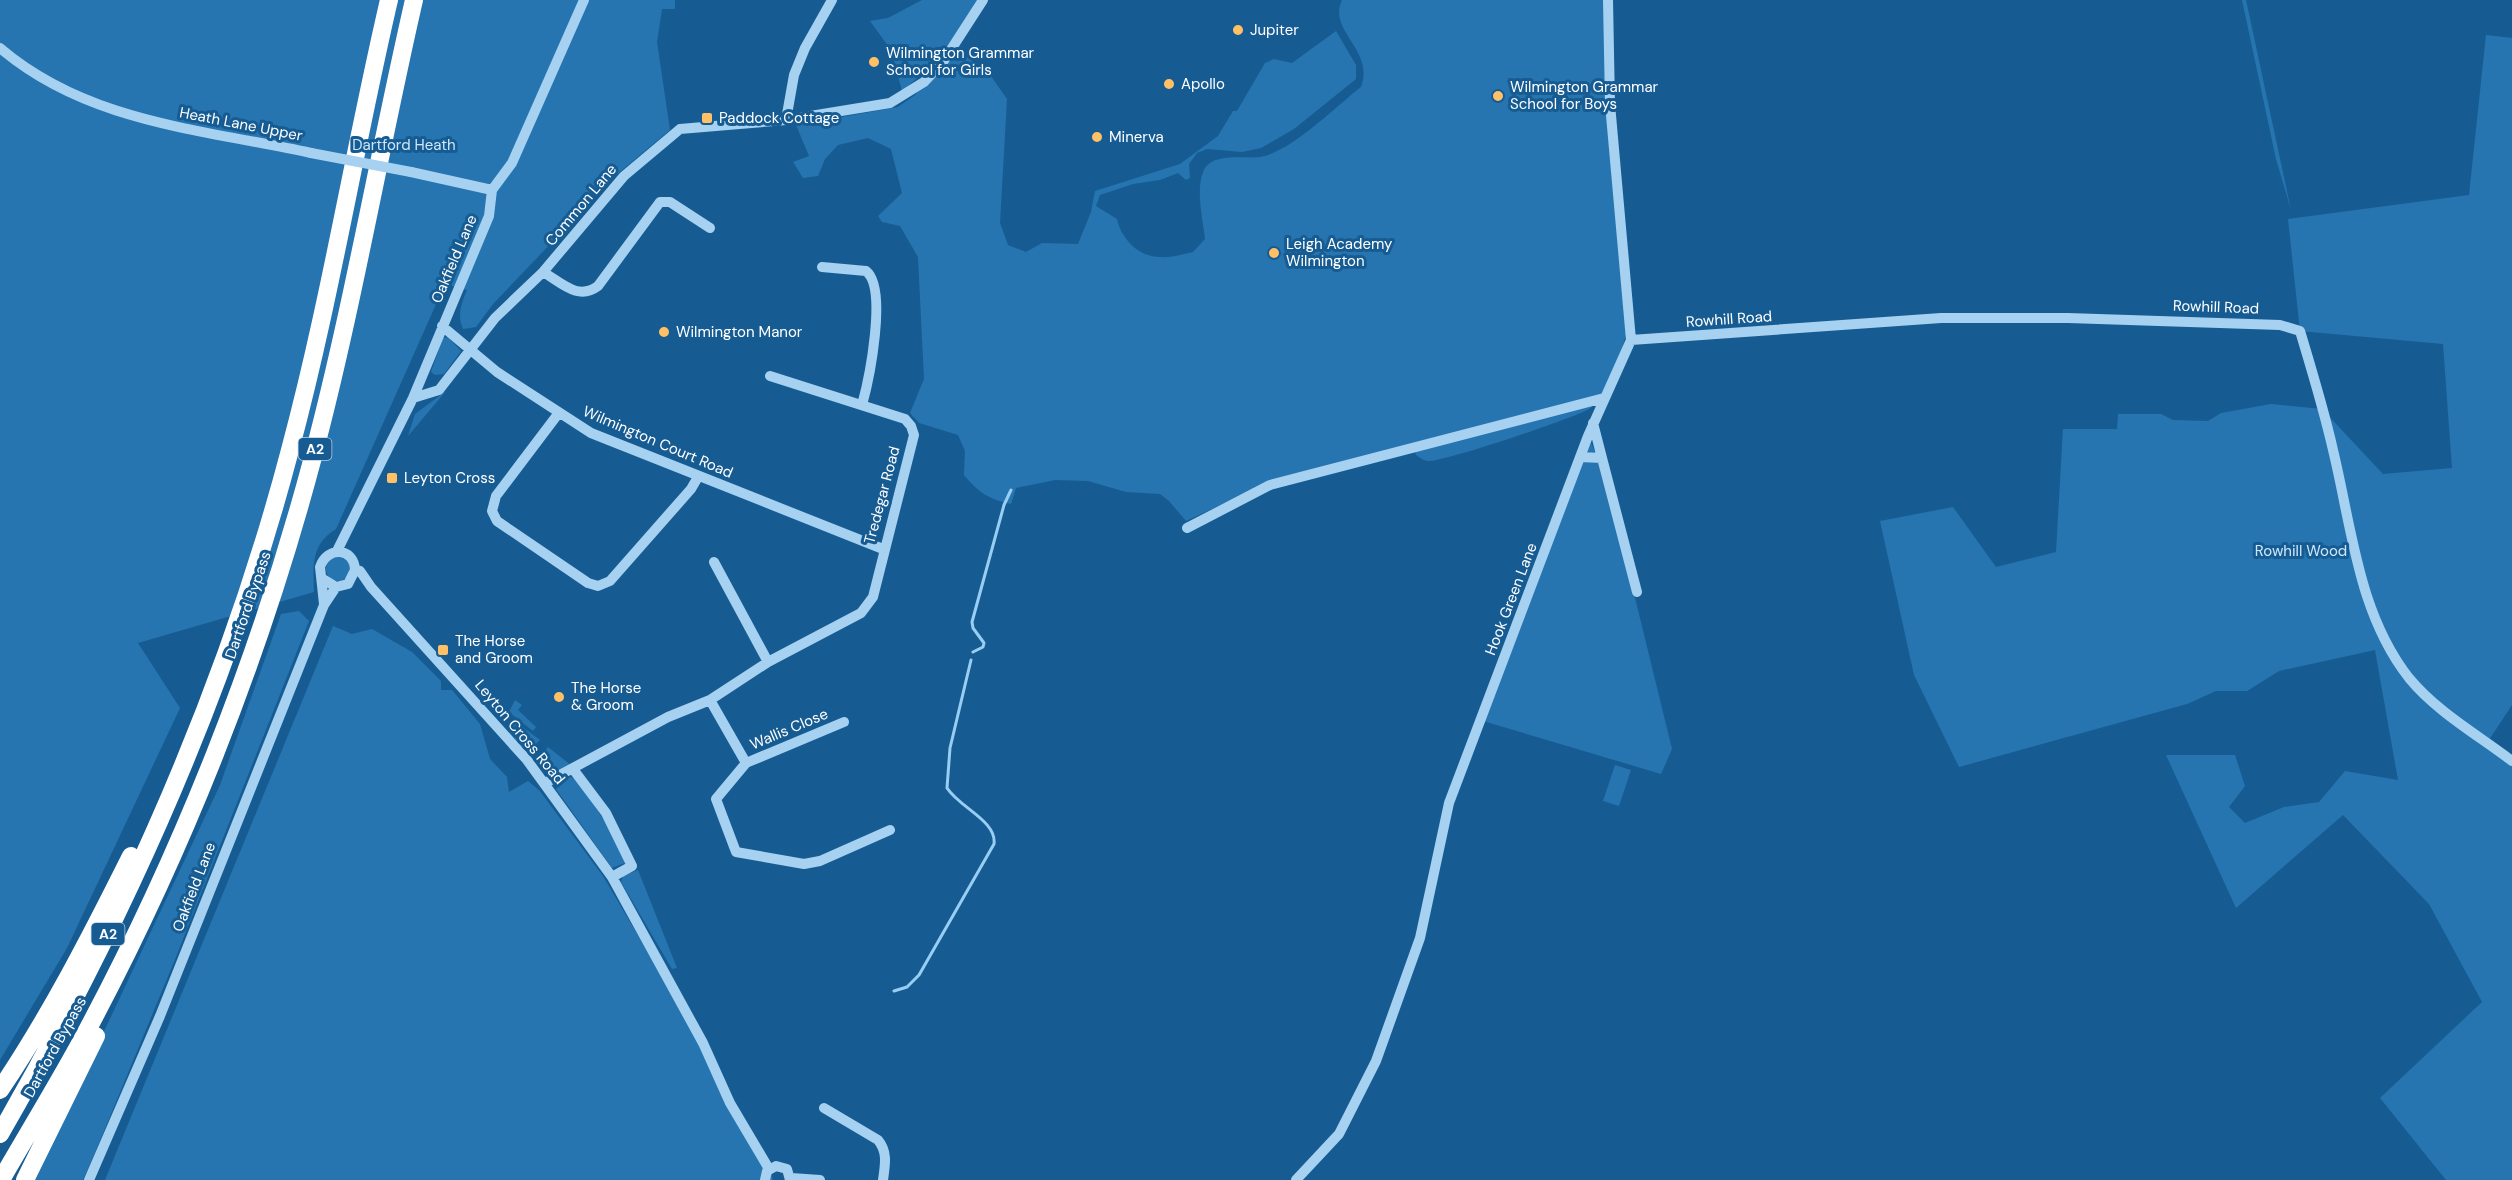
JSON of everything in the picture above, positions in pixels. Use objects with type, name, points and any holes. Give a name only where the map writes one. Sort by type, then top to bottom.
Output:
[{"type":"highway","name":"Dartford Bypass","points":[[0,1134],[48,1050],[122,906],[198,727],[265,537],[322,323],[389,0]]},
{"type":"highway","name":"Dartford Bypass","points":[[1,1180],[84,1037],[160,882],[222,735],[270,598],[313,460],[338,359],[388,113],[414,0]]},
{"type":"highway","points":[[0,1090],[18,1064],[92,934],[198,727]]},
{"type":"highway","points":[[25,1180],[90,1049],[160,882]]},
{"type":"street","name":"Oakfield Lane","points":[[324,605],[320,567],[322,561],[337,551],[413,398],[489,216],[492,190],[512,163],[584,0]]},
{"type":"street","points":[[786,120],[798,66],[805,48],[832,0]]},
{"type":"street","name":"Common Lane","points":[[413,398],[439,390],[495,318],[543,273],[624,176],[681,129],[786,120],[890,103],[924,82],[943,62],[983,0]]},
{"type":"street","name":"Hook Green Lane","points":[[1296,1180],[1339,1134],[1376,1061],[1420,938],[1449,802],[1593,423],[1631,340],[1610,104],[1608,0]]},
{"type":"street","name":"Heath Lane Upper","points":[[0,48],[29,71],[59,88],[118,112],[150,121],[492,190]]},
{"type":"street","points":[[543,273],[579,294],[588,293],[598,286],[660,202],[670,202],[710,228]]},
{"type":"street","points":[[822,267],[866,271],[876,283],[874,361],[862,405]]},
{"type":"street","name":"Rowhill Road","points":[[1631,340],[1941,318],[2068,318],[2270,324],[2300,331],[2334,451],[2348,523],[2372,616],[2409,677],[2430,700],[2512,761]]},
{"type":"street","name":"Wilmington Court Road","points":[[442,326],[497,372],[558,414],[591,433],[883,549]]},
{"type":"street","name":"Tredegar Road","points":[[545,783],[668,717],[710,700],[768,662],[861,613],[873,597],[883,549],[914,435],[911,426],[904,420],[862,405],[770,376]]},
{"type":"street","points":[[1187,528],[1270,485],[1604,398]]},
{"type":"street","points":[[558,414],[496,496],[492,511],[497,521],[588,584],[597,586],[610,581],[691,489],[698,477]]},
{"type":"street","points":[[1593,423],[1636,592]]},
{"type":"street","points":[[1580,457],[1602,458]]},
{"type":"street","points":[[348,530],[350,556],[356,570]]},
{"type":"street","points":[[337,551],[350,556]]},
{"type":"street","points":[[714,562],[768,662]]},
{"type":"street","name":"Oakfield Lane","points":[[89,1180],[160,1016],[324,605],[356,570]]},
{"type":"street","name":"Leyton Cross Road","points":[[356,570],[449,672],[545,783],[612,877],[703,1043],[730,1103],[767,1175],[776,1166],[783,1167],[791,1179],[820,1180]]},
{"type":"street","points":[[323,579],[342,585],[371,587]]},
{"type":"street","name":"Wallis Close","points":[[710,700],[746,763]]},
{"type":"street","name":"Wallis Close","points":[[844,722],[746,763],[716,799],[736,852],[804,864],[820,861],[890,830]]},
{"type":"street","name":"Leyton Cross Road","points":[[573,769],[606,813],[632,866],[612,877]]},
{"type":"street","points":[[824,1108],[878,1140],[884,1147],[886,1161],[883,1180]]},
{"type":"green space","name":"Dartford Heath","points":[[0,0],[675,0],[675,9],[662,9],[657,42],[670,130],[616,175],[493,304],[476,327],[463,329],[461,324],[461,310],[467,290],[445,284],[336,529],[322,542],[315,556],[314,592],[138,643],[180,708],[67,948],[0,1060]]},
{"type":"green space","points":[[922,0],[979,0],[945,49],[902,91],[891,50],[870,21],[888,18]]},
{"type":"green space","name":"Leigh Academy Wilmington","points":[[1342,0],[1604,0],[1628,323],[1624,343],[1609,382],[1596,403],[1579,414],[1560,421],[1438,460],[1422,459],[1416,455],[1414,445],[1253,490],[1186,521],[1160,494],[1126,492],[1088,481],[1055,480],[1016,488],[1011,504],[996,500],[980,491],[964,475],[965,451],[958,435],[919,423],[910,413],[924,379],[918,257],[900,226],[882,222],[878,216],[902,193],[891,149],[868,138],[838,145],[825,159],[818,176],[803,178],[793,162],[809,156],[796,125],[898,107],[915,95],[957,51],[986,69],[1007,99],[1000,223],[1008,245],[1026,252],[1042,243],[1078,244],[1091,212],[1095,191],[1180,164],[1218,136],[1233,111],[1237,111],[1265,63],[1274,59],[1292,63],[1336,31],[1356,65],[1356,79],[1294,129],[1261,148],[1242,152],[1207,149],[1197,153],[1189,164],[1190,178],[1186,180],[1178,173],[1160,180],[1133,184],[1100,195],[1096,206],[1117,219],[1122,233],[1138,250],[1152,256],[1164,257],[1193,252],[1205,239],[1200,186],[1201,177],[1208,164],[1229,157],[1260,157],[1285,147],[1312,128],[1361,87],[1364,74],[1362,62],[1341,21],[1339,11]]},
{"type":"green space","points":[[2242,0],[2246,0],[2291,210],[2276,159]]},
{"type":"green space","name":"Rowhill Wood","points":[[2486,35],[2512,38],[2512,705],[2487,743],[2512,762],[2512,1180],[2446,1180],[2380,1098],[2482,1002],[2429,904],[2343,815],[2236,908],[2166,755],[2235,755],[2245,786],[2229,807],[2245,823],[2284,807],[2319,802],[2345,771],[2398,780],[2375,650],[2279,671],[2247,691],[2216,691],[2187,704],[1959,767],[1914,675],[1880,521],[1953,507],[1996,567],[2056,552],[2063,429],[2117,429],[2118,414],[2161,414],[2173,420],[2208,421],[2221,413],[2271,404],[2322,409],[2383,474],[2452,468],[2443,344],[2300,331],[2288,219],[2469,195]]},
{"type":"green space","points":[[448,337],[461,351],[444,374],[435,375],[431,372],[443,338]]},
{"type":"green space","points":[[446,391],[408,436],[415,414]]},
{"type":"green space","points":[[1588,437],[1603,467],[1672,749],[1661,774],[1480,720]]},
{"type":"green space","points":[[338,557],[347,560],[350,569],[347,578],[338,581],[329,578],[326,569],[329,560]]},
{"type":"green space","points":[[299,611],[309,621],[174,962],[83,1180],[34,1180],[220,785],[281,614]]},
{"type":"green space","points":[[333,626],[352,634],[372,629],[412,652],[441,681],[441,690],[452,690],[480,724],[490,759],[507,777],[509,792],[528,781],[539,790],[603,876],[669,988],[743,1126],[770,1169],[773,1180],[105,1180]]},
{"type":"green space","points":[[515,700],[522,705],[518,710],[536,727],[533,731],[509,712]]},
{"type":"green space","points":[[512,719],[540,740],[527,752],[507,729]]},
{"type":"green space","points":[[548,747],[572,766],[553,774],[544,772],[538,762]]},
{"type":"green space","points":[[1615,765],[1631,770],[1619,806],[1603,801]]},
{"type":"green space","points":[[570,777],[576,779],[608,826],[625,863],[612,868],[556,789]]},
{"type":"green space","points":[[638,870],[677,968],[672,969],[621,882],[623,876]]},
{"type":"waterway","points":[[973,652],[983,647],[984,643],[973,628],[972,622],[1004,505],[1011,490]]},
{"type":"waterway","points":[[894,991],[907,987],[919,975],[994,844],[990,828],[947,788],[950,748],[971,660]]},
{"type":"place","name":"Jupiter","points":[[1238,30]]},
{"type":"place","name":"Wilmington Grammar School for Girls","points":[[874,62]]},
{"type":"place","name":"Apollo","points":[[1169,84]]},
{"type":"place","name":"Wilmington Grammar School for Boys","points":[[1498,96]]},
{"type":"place","name":"Paddock Cottage","points":[[707,118]]},
{"type":"place","name":"Minerva","points":[[1097,137]]},
{"type":"place","name":"Leigh Academy Wilmington","points":[[1274,253]]},
{"type":"place","name":"Wilmington Manor","points":[[664,332]]},
{"type":"place","name":"Leyton Cross","points":[[392,478]]},
{"type":"place","name":"The Horse and Groom","points":[[443,650]]},
{"type":"place","name":"The Horse & Groom","points":[[559,697]]}]
